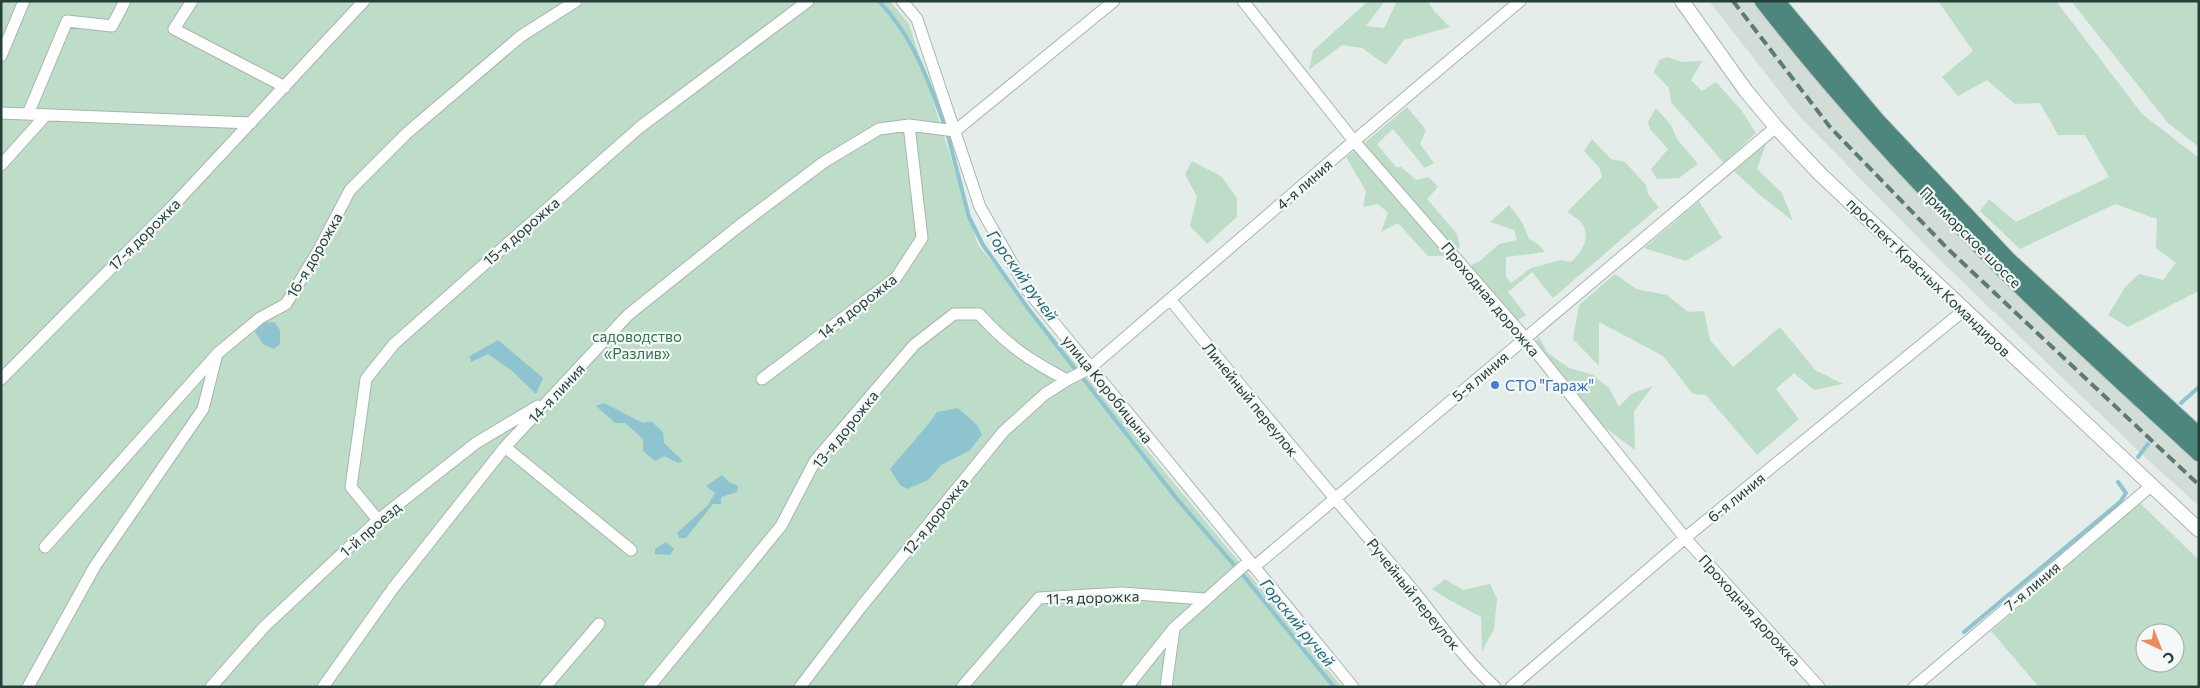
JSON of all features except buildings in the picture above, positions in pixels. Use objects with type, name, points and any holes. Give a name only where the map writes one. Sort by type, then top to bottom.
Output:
[{"type":"highway","name":"Приморское шоссе","points":[[1762,1],[1868,129],[1930,195],[2001,268],[2199,454]]},
{"type":"highway","name":"Приморское шоссе","points":[[1778,1],[1878,121],[1994,245],[2199,435]]},
{"type":"street","points":[[1,56],[24,1]]},
{"type":"street","points":[[28,114],[67,21],[112,26],[125,1]]},
{"type":"street","points":[[192,1],[174,29],[285,87]]},
{"type":"street","name":"17-я дорожка","points":[[1,379],[168,211],[364,1]]},
{"type":"street","name":"16-я дорожка","points":[[46,547],[218,353],[260,318],[286,304],[317,253],[350,190],[407,133],[520,36],[576,1]]},
{"type":"street","name":"15-я дорожка","points":[[378,520],[351,487],[366,379],[394,344],[640,127],[808,1]]},
{"type":"street","name":"улица Коробицына","points":[[902,1],[917,19],[980,207],[1028,291],[1353,687]]},
{"type":"street","points":[[955,131],[1114,1]]},
{"type":"street","name":"Проходная дорожка","points":[[1243,1],[1354,141],[1525,338],[1685,538],[1819,687]]},
{"type":"street","name":"4-я линия","points":[[1090,368],[1520,1]]},
{"type":"street","name":"проспект Красных Командиров","points":[[1682,1],[1746,91],[1776,127],[1820,174],[2199,530]]},
{"type":"street","points":[[1,113],[251,123]]},
{"type":"street","points":[[1,165],[46,115]]},
{"type":"street","name":"14-я линия","points":[[329,684],[394,587],[505,447],[628,315],[739,226],[824,162],[879,129],[909,125],[955,131]]},
{"type":"street","name":"14-я дорожка","points":[[762,380],[896,278],[922,238],[909,125]]},
{"type":"street","name":"5-я линия","points":[[1127,687],[1174,628],[1204,599],[1334,499],[1776,127]]},
{"type":"street","name":"Линейный переулок","points":[[1170,299],[1265,418],[1334,499]]},
{"type":"street","name":"6-я линия","points":[[1520,684],[1685,538],[1963,310]]},
{"type":"street","name":"13-я дорожка","points":[[649,687],[781,526],[815,461],[914,345],[954,314],[979,314],[1003,340],[1036,364],[1067,380]]},
{"type":"street","points":[[28,687],[95,566],[203,408],[218,353]]},
{"type":"street","name":"12-я дорожка","points":[[800,687],[861,607],[1003,432],[1045,394],[1090,368]]},
{"type":"street","name":"1-й проезд","points":[[211,687],[264,627],[378,520],[476,443],[551,398]]},
{"type":"street","points":[[505,447],[631,550]]},
{"type":"street","name":"7-я линия","points":[[1914,687],[2151,486]]},
{"type":"street","name":"Ручейный переулок","points":[[1334,499],[1410,587],[1472,666],[1495,687]]},
{"type":"street","name":"11-я дорожка","points":[[962,687],[1039,598],[1122,593],[1204,599]]},
{"type":"street","points":[[545,687],[599,624]]},
{"type":"street","points":[[1166,687],[1174,628]]},
{"type":"shaded area","points":[[1709,1],[1752,1],[1863,133],[1918,194],[1996,273],[2199,465],[2199,506],[2149,461],[1942,262],[1798,115]]},
{"type":"green space","name":"садоводство «Разлив»","points":[[1,1],[890,1],[909,24],[978,245],[1342,687],[1,687]]},
{"type":"green space","points":[[1368,1],[1385,1],[1366,26],[1384,28],[1397,1],[1428,1],[1434,11],[1450,27],[1404,40],[1386,65],[1362,48],[1342,45],[1309,70],[1313,51]]},
{"type":"green space","points":[[1938,1],[2056,1],[2142,114],[2199,158],[2199,291],[2128,327],[2108,315],[2125,287],[2139,274],[2163,280],[2176,263],[2156,248],[2157,219],[2115,204],[2020,249],[1980,211],[1989,199],[2016,222],[2109,177],[2085,135],[2058,135],[2040,103],[2015,104],[1987,80],[1958,96],[1942,77],[1973,51]]},
{"type":"green space","points":[[2071,1],[2199,1],[2199,147],[2168,123]]},
{"type":"green space","points":[[1667,57],[1683,62],[1702,61],[1691,80],[1702,91],[1716,82],[1742,111],[1756,133],[1724,163],[1671,102],[1669,88],[1654,72],[1659,60]]},
{"type":"green space","points":[[1407,107],[1426,130],[1420,144],[1434,163],[1425,168],[1393,129],[1377,144],[1396,167],[1401,167],[1416,180],[1429,177],[1438,187],[1427,199],[1457,234],[1460,247],[1455,251],[1362,145]]},
{"type":"green space","points":[[1656,108],[1671,125],[1677,139],[1698,164],[1679,178],[1657,179],[1651,169],[1668,149],[1650,129],[1648,122]]},
{"type":"green space","points":[[1592,139],[1611,159],[1625,162],[1646,185],[1648,194],[1659,207],[1553,298],[1532,272],[1508,292],[1526,315],[1515,322],[1468,267],[1480,261],[1499,244],[1517,240],[1514,230],[1490,222],[1509,205],[1522,222],[1529,239],[1538,244],[1545,252],[1506,257],[1506,277],[1511,283],[1531,268],[1561,260],[1571,262],[1575,258],[1582,249],[1586,233],[1580,221],[1567,212],[1602,177],[1599,167],[1584,151]]},
{"type":"green space","points":[[1766,144],[1757,169],[1782,193],[1793,221],[1761,196],[1734,171]]},
{"type":"green space","points":[[1356,150],[1447,256],[1428,256],[1398,223],[1381,232],[1388,213],[1378,204],[1363,207],[1366,191],[1346,157]]},
{"type":"green space","points":[[1192,161],[1221,176],[1237,198],[1237,217],[1207,244],[1190,226],[1197,197],[1185,174]]},
{"type":"green space","points":[[1699,201],[1722,238],[1686,261],[1644,248]]},
{"type":"green space","points":[[1615,274],[1636,289],[1667,295],[1688,312],[1704,311],[1710,340],[1733,367],[1780,327],[1815,370],[1843,384],[1814,390],[1794,373],[1776,389],[1799,419],[1757,455],[1706,395],[1693,394],[1663,356],[1599,322],[1599,366],[1573,339],[1579,305]]},
{"type":"green space","points":[[1539,337],[1548,353],[1569,368],[1593,375],[1609,388],[1619,407],[1631,394],[1653,386],[1634,411],[1635,450],[1600,424],[1534,342]]},
{"type":"green space","points":[[2140,503],[2199,560],[2199,687],[2039,687],[1991,631]]},
{"type":"green space","points":[[1445,579],[1463,590],[1490,584],[1497,599],[1494,629],[1482,651],[1481,617],[1432,589]]},
{"type":"water","points":[[274,322],[280,330],[280,344],[274,349],[263,344],[255,332],[262,323]]},
{"type":"water","points":[[498,340],[543,378],[536,394],[511,370],[488,354],[471,362],[470,356]]},
{"type":"water","points":[[604,403],[643,423],[651,421],[663,432],[664,443],[683,461],[678,463],[664,456],[655,461],[643,451],[643,439],[625,423],[615,423],[596,406]]},
{"type":"water","points":[[958,408],[977,425],[982,435],[969,451],[941,465],[928,480],[907,489],[900,485],[890,469],[937,412]]},
{"type":"water","points":[[722,475],[729,482],[738,486],[737,492],[721,497],[721,504],[713,504],[686,538],[679,538],[677,533],[708,505],[715,493],[706,486]]},
{"type":"water","points":[[666,542],[674,549],[670,555],[655,554],[655,549]]},
{"type":"waterway","name":"Горский ручей","points":[[879,1],[891,14],[910,42],[931,88],[943,121]]},
{"type":"waterway","name":"Горский ручей","points":[[947,132],[969,217],[983,245],[1030,311],[1075,369]]},
{"type":"waterway","name":"Горский ручей","points":[[1082,377],[1177,499],[1235,566]]},
{"type":"waterway","points":[[2181,403],[2199,387]]},
{"type":"waterway","points":[[2138,457],[2148,444]]},
{"type":"waterway","points":[[1964,632],[2120,502],[2126,493],[2118,482]]},
{"type":"waterway","name":"Горский ручей","points":[[1242,574],[1334,687]]},
{"type":"railway","points":[[1733,1],[1830,127],[1949,250],[2199,485]]},
{"type":"place","name":"СТО \"Гараж\"","points":[[1495,385]]}]
